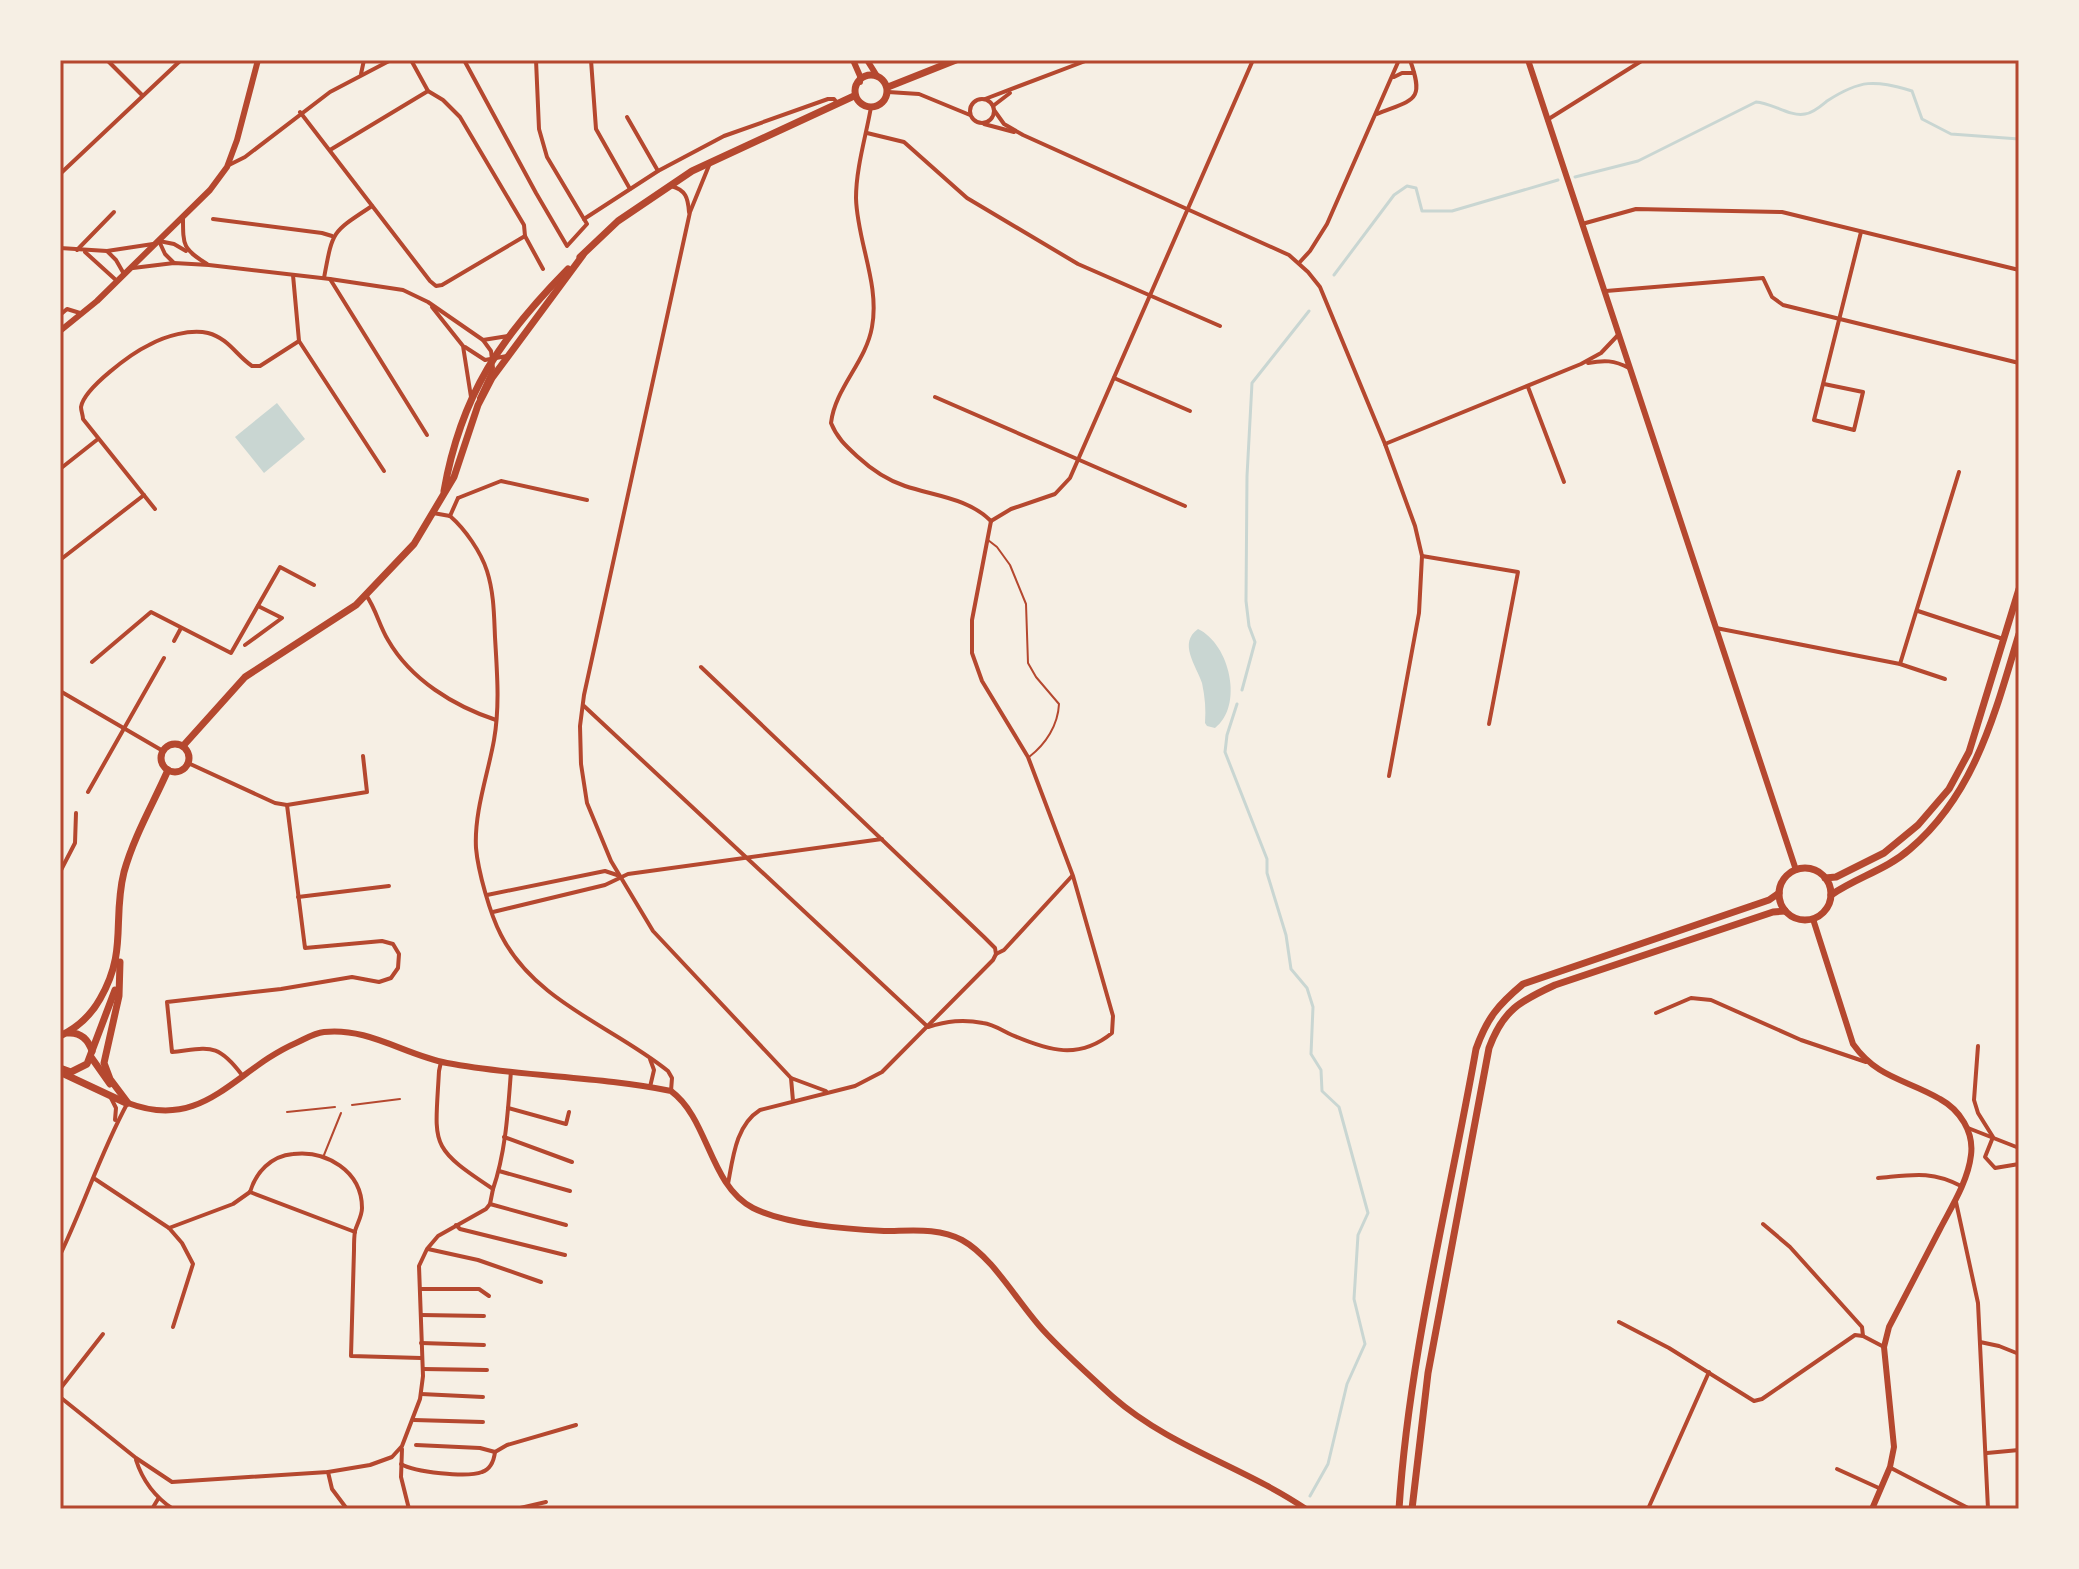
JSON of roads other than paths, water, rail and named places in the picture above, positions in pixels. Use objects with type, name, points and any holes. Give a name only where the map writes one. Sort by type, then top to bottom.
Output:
[{"type":"main road","points":[[888,89],[882,78],[877,76],[856,85],[854,96],[860,105],[871,107],[882,101],[888,89],[956,60]]},
{"type":"main road","points":[[444,493],[457,435],[471,397],[493,359],[508,336],[618,221],[669,185],[713,160],[854,96]]},
{"type":"main road","points":[[183,746],[245,677],[335,620],[366,595],[414,544],[454,477],[478,405],[507,356],[583,255]]},
{"type":"main road","points":[[1825,878],[1836,877],[1884,853],[1918,825],[1949,789],[1969,752],[2019,589]]},
{"type":"main road","points":[[1831,895],[1897,860],[1945,815],[1971,775],[2016,651],[2019,634]]},
{"type":"main road","points":[[170,745],[183,746],[188,752],[188,763],[177,771],[168,770],[162,763],[163,751],[170,745]]},
{"type":"main road","points":[[62,1035],[88,1016],[112,977],[117,962],[123,878],[129,855],[168,770]]},
{"type":"main road","points":[[1399,1509],[1402,1461],[1417,1356],[1476,1049],[1486,1022],[1502,1001],[1523,984],[1769,900],[1779,893],[1784,879],[1796,870],[1812,869],[1825,878],[1831,895],[1826,910],[1813,919],[1798,919],[1785,911],[1773,912],[1555,985],[1526,997],[1511,1009],[1497,1027],[1489,1048],[1428,1373],[1412,1509]]},
{"type":"main road","points":[[1779,893],[1785,911]]},
{"type":"main road","points":[[119,927],[119,996],[104,1063],[120,1094]]},
{"type":"main road","points":[[71,1072],[82,1069],[91,1054],[119,979]]},
{"type":"main road","points":[[62,1035],[80,1034],[86,1038],[106,1081],[128,1103]]},
{"type":"main road","points":[[60,1070],[128,1103]]},
{"type":"main road","points":[[60,1070],[71,1072],[110,1096]]},
{"type":"street","points":[[107,60],[142,96]]},
{"type":"street","points":[[60,331],[183,218],[227,167],[258,60]]},
{"type":"street","points":[[361,74],[364,60]]},
{"type":"street","points":[[227,167],[245,157],[300,112],[361,74],[391,60]]},
{"type":"street","points":[[411,60],[428,91],[443,100],[460,117],[524,225],[525,236],[543,269]]},
{"type":"street","points":[[464,60],[567,246],[587,224],[547,157],[539,129],[536,60]]},
{"type":"street","points":[[591,60],[596,129],[630,189]]},
{"type":"street","points":[[853,60],[860,82]]},
{"type":"street","points":[[867,60],[877,76]]},
{"type":"street","points":[[970,115],[974,101],[1019,88],[1088,60]]},
{"type":"street","points":[[991,521],[1011,509],[1045,500],[1064,487],[1253,60]]},
{"type":"street","points":[[1299,263],[1327,224],[1399,60]]},
{"type":"street","points":[[1375,115],[1410,100],[1418,86],[1410,60]]},
{"type":"street","points":[[1528,60],[1796,870]]},
{"type":"street","points":[[1547,120],[1643,60]]},
{"type":"street","points":[[60,174],[180,61]]},
{"type":"street","points":[[1392,78],[1402,73],[1414,73]]},
{"type":"street","points":[[982,123],[990,120],[994,108],[1019,88]]},
{"type":"street","points":[[888,89],[919,94],[970,115],[975,121],[1023,135]]},
{"type":"street","points":[[330,150],[428,91]]},
{"type":"street","points":[[584,219],[658,171],[724,136],[828,99],[834,99],[839,105]]},
{"type":"street","points":[[985,99],[1004,124],[1023,135],[1261,241],[1299,263],[1320,287],[1385,444],[1415,526],[1422,556],[1419,613],[1389,776]]},
{"type":"street","points":[[871,107],[856,195],[874,304],[872,327],[863,356],[840,394],[831,423],[837,438],[886,478],[980,510],[991,521]]},
{"type":"street","points":[[300,112],[436,286],[525,236]]},
{"type":"street","points":[[627,117],[658,171]]},
{"type":"street","points":[[867,133],[904,142],[967,198],[1078,264],[1220,326]]},
{"type":"street","points":[[713,160],[690,212],[584,705],[580,726],[581,764],[587,803],[620,876],[653,931],[791,1078],[828,1092]]},
{"type":"street","points":[[669,185],[684,191],[690,212]]},
{"type":"street","points":[[372,206],[332,236],[327,278],[427,435]]},
{"type":"street","points":[[1582,224],[1636,209],[1782,212],[2019,270]]},
{"type":"street","points":[[77,250],[114,212]]},
{"type":"street","points":[[183,218],[183,240],[187,252]]},
{"type":"street","points":[[213,219],[332,236]]},
{"type":"street","points":[[1824,384],[1863,392],[1854,430],[1814,420],[1861,232]]},
{"type":"street","points":[[157,242],[174,263]]},
{"type":"street","points":[[60,248],[107,251],[157,242],[174,244],[209,265]]},
{"type":"street","points":[[83,250],[117,281]]},
{"type":"street","points":[[107,251],[124,274]]},
{"type":"street","points":[[130,269],[174,263],[209,265],[403,290],[428,302],[483,340],[491,351],[493,368],[479,394],[478,405]]},
{"type":"street","points":[[293,275],[299,341],[384,471]]},
{"type":"street","points":[[1606,291],[1763,278],[1772,297],[1783,305],[2019,363]]},
{"type":"street","points":[[428,302],[463,346],[485,360],[507,356]]},
{"type":"street","points":[[60,315],[67,309],[82,313]]},
{"type":"street","points":[[155,509],[83,419],[81,407],[87,394],[111,371],[148,345],[177,334],[208,333],[229,343],[252,366],[260,366],[299,341]]},
{"type":"street","points":[[1385,444],[1581,364],[1601,353],[1620,333]]},
{"type":"street","points":[[483,340],[508,336]]},
{"type":"street","points":[[463,346],[471,397]]},
{"type":"street","points":[[1581,364],[1604,360],[1630,368]]},
{"type":"street","points":[[1114,378],[1190,411]]},
{"type":"street","points":[[1528,387],[1564,482]]},
{"type":"street","points":[[935,397],[1185,506]]},
{"type":"street","points":[[60,469],[98,439]]},
{"type":"street","points":[[1900,664],[1959,472]]},
{"type":"street","points":[[450,516],[458,498],[474,489],[501,481],[587,500]]},
{"type":"street","points":[[444,493],[458,498]]},
{"type":"street","points":[[60,560],[144,495]]},
{"type":"street","points":[[433,513],[450,516],[472,543],[487,569],[493,600],[498,681],[496,720],[479,812],[476,847],[487,895],[501,935],[532,974],[578,1012],[668,1071],[672,1078],[671,1091]]},
{"type":"street","points":[[928,1027],[950,1020],[986,1023],[1037,1046],[1066,1050],[1095,1047],[1112,1033],[1113,1016],[1073,876],[1028,757],[982,681],[972,653],[972,620],[991,521]]},
{"type":"street","points":[[1422,556],[1518,572],[1489,724]]},
{"type":"street","points":[[92,662],[151,612],[231,653],[280,567],[314,585]]},
{"type":"street","points":[[366,595],[388,640],[416,675],[466,710],[496,720]]},
{"type":"street","points":[[245,645],[282,618],[258,606]]},
{"type":"street","points":[[1917,611],[2003,639]]},
{"type":"street","points":[[174,641],[181,628]]},
{"type":"street","points":[[1716,628],[1900,664],[1945,679]]},
{"type":"street","points":[[88,792],[164,658]]},
{"type":"street","points":[[701,667],[995,948],[996,954]]},
{"type":"street","points":[[60,691],[163,751]]},
{"type":"street","points":[[584,705],[928,1027]]},
{"type":"street","points":[[188,763],[275,803],[287,805],[367,792],[363,756]]},
{"type":"street","points":[[243,1076],[222,1051],[172,1052],[167,1002],[352,977],[379,982],[391,978],[398,968],[399,954],[393,944],[382,941],[305,948],[287,805]]},
{"type":"street","points":[[60,872],[75,843],[76,813]]},
{"type":"street","points":[[487,895],[605,871],[620,876],[882,839]]},
{"type":"street","points":[[492,912],[610,883],[620,876]]},
{"type":"street","points":[[728,1184],[740,1133],[750,1116],[760,1110],[855,1086],[882,1072],[1073,876]]},
{"type":"street","points":[[298,897],[389,886]]},
{"type":"street","points":[[1813,919],[1853,1044],[1866,1062]]},
{"type":"street","points":[[1656,1013],[1691,998],[1711,1000],[1801,1040],[1866,1062],[1880,1072],[1940,1099],[1956,1110],[1968,1128],[1972,1152],[1961,1186],[1889,1327],[1884,1347],[1894,1447],[1890,1467],[1872,1509]]},
{"type":"street","points":[[60,1255],[95,1179],[115,1124],[128,1103],[144,1110],[165,1112],[188,1109],[207,1100],[289,1046],[320,1032],[343,1031],[372,1037],[441,1062],[671,1091],[689,1110],[728,1184],[752,1207],[796,1220],[845,1229],[944,1233],[964,1241],[983,1257],[1042,1329],[1131,1412],[1152,1427],[1284,1494],[1306,1509]]},
{"type":"street","points":[[1978,1046],[1974,1100],[1993,1137]]},
{"type":"street","points":[[649,1057],[654,1070],[650,1087]]},
{"type":"street","points":[[441,1062],[436,1137],[449,1157],[493,1189]]},
{"type":"street","points":[[60,1397],[136,1458],[172,1482],[328,1472],[370,1465],[392,1457],[402,1446],[414,1420],[421,1394],[419,1266],[438,1236],[490,1204],[499,1171],[511,1071]]},
{"type":"street","points":[[791,1078],[793,1101]]},
{"type":"street","points":[[110,1096],[116,1108],[115,1124]]},
{"type":"street","points":[[508,1108],[566,1124],[569,1112]]},
{"type":"street","points":[[1968,1128],[2019,1148]]},
{"type":"street","points":[[504,1137],[572,1162]]},
{"type":"street","points":[[1993,1137],[1985,1157],[1995,1168],[2019,1164]]},
{"type":"street","points":[[169,1228],[233,1204],[250,1192],[258,1173],[270,1162],[285,1155],[306,1152],[324,1156],[350,1174],[358,1186],[363,1209],[355,1232],[351,1356],[421,1358]]},
{"type":"street","points":[[499,1171],[570,1191]]},
{"type":"street","points":[[1878,1178],[1931,1174],[1961,1186]]},
{"type":"street","points":[[95,1179],[169,1228],[182,1243],[193,1264],[173,1327]]},
{"type":"street","points":[[250,1192],[355,1232]]},
{"type":"street","points":[[1955,1200],[1975,1281],[1988,1509]]},
{"type":"street","points":[[490,1204],[566,1225]]},
{"type":"street","points":[[1763,1224],[1790,1247],[1862,1327],[1863,1336]]},
{"type":"street","points":[[456,1225],[460,1229],[565,1255]]},
{"type":"street","points":[[427,1249],[478,1260],[541,1282]]},
{"type":"street","points":[[420,1289],[479,1289],[489,1296]]},
{"type":"street","points":[[421,1315],[484,1316]]},
{"type":"street","points":[[1619,1322],[1754,1401],[1762,1399],[1855,1335],[1884,1347]]},
{"type":"street","points":[[60,1389],[103,1334]]},
{"type":"street","points":[[1980,1342],[2019,1354]]},
{"type":"street","points":[[421,1343],[484,1345]]},
{"type":"street","points":[[423,1369],[487,1370]]},
{"type":"street","points":[[1648,1509],[1709,1372]]},
{"type":"street","points":[[421,1394],[483,1397]]},
{"type":"street","points":[[414,1420],[483,1422]]},
{"type":"street","points":[[401,1464],[419,1470],[481,1473],[491,1466],[495,1452],[507,1445],[576,1425]]},
{"type":"street","points":[[416,1445],[480,1448],[495,1452]]},
{"type":"street","points":[[402,1446],[401,1477],[409,1509]]},
{"type":"street","points":[[1987,1453],[2019,1450]]},
{"type":"street","points":[[136,1458],[140,1474],[158,1499],[173,1509]]},
{"type":"street","points":[[1890,1467],[1970,1509]]},
{"type":"street","points":[[1837,1469],[1881,1489]]},
{"type":"street","points":[[328,1472],[332,1489],[347,1509]]},
{"type":"street","points":[[152,1509],[158,1499]]},
{"type":"street","points":[[516,1509],[546,1502]]},
{"type":"lane","points":[[932,69],[933,60]]},
{"type":"lane","points":[[988,540],[1010,565],[1026,604],[1028,663],[1059,704],[1056,722],[1040,749],[1028,757]]},
{"type":"lane","points":[[352,1105],[400,1099]]},
{"type":"lane","points":[[287,1112],[335,1107]]},
{"type":"lane","points":[[324,1156],[341,1113]]},
{"type":"waterway","points":[[1575,177],[1638,161],[1756,102],[1793,114],[1805,114],[1849,89],[1868,84],[1912,91],[1922,119],[1951,134],[2019,139]]},
{"type":"waterway","points":[[1334,275],[1394,195],[1407,186],[1416,188],[1422,211],[1452,211],[1558,180]]},
{"type":"waterway","points":[[1242,690],[1255,642],[1249,626],[1246,601],[1247,476],[1252,383],[1309,311]]},
{"type":"waterway","points":[[1237,704],[1225,752],[1267,859],[1267,873],[1286,935],[1291,969],[1307,988],[1313,1007],[1311,1054],[1321,1070],[1322,1091],[1339,1107],[1368,1213],[1358,1235],[1354,1299],[1365,1344],[1347,1384],[1328,1464],[1310,1496]]}]
